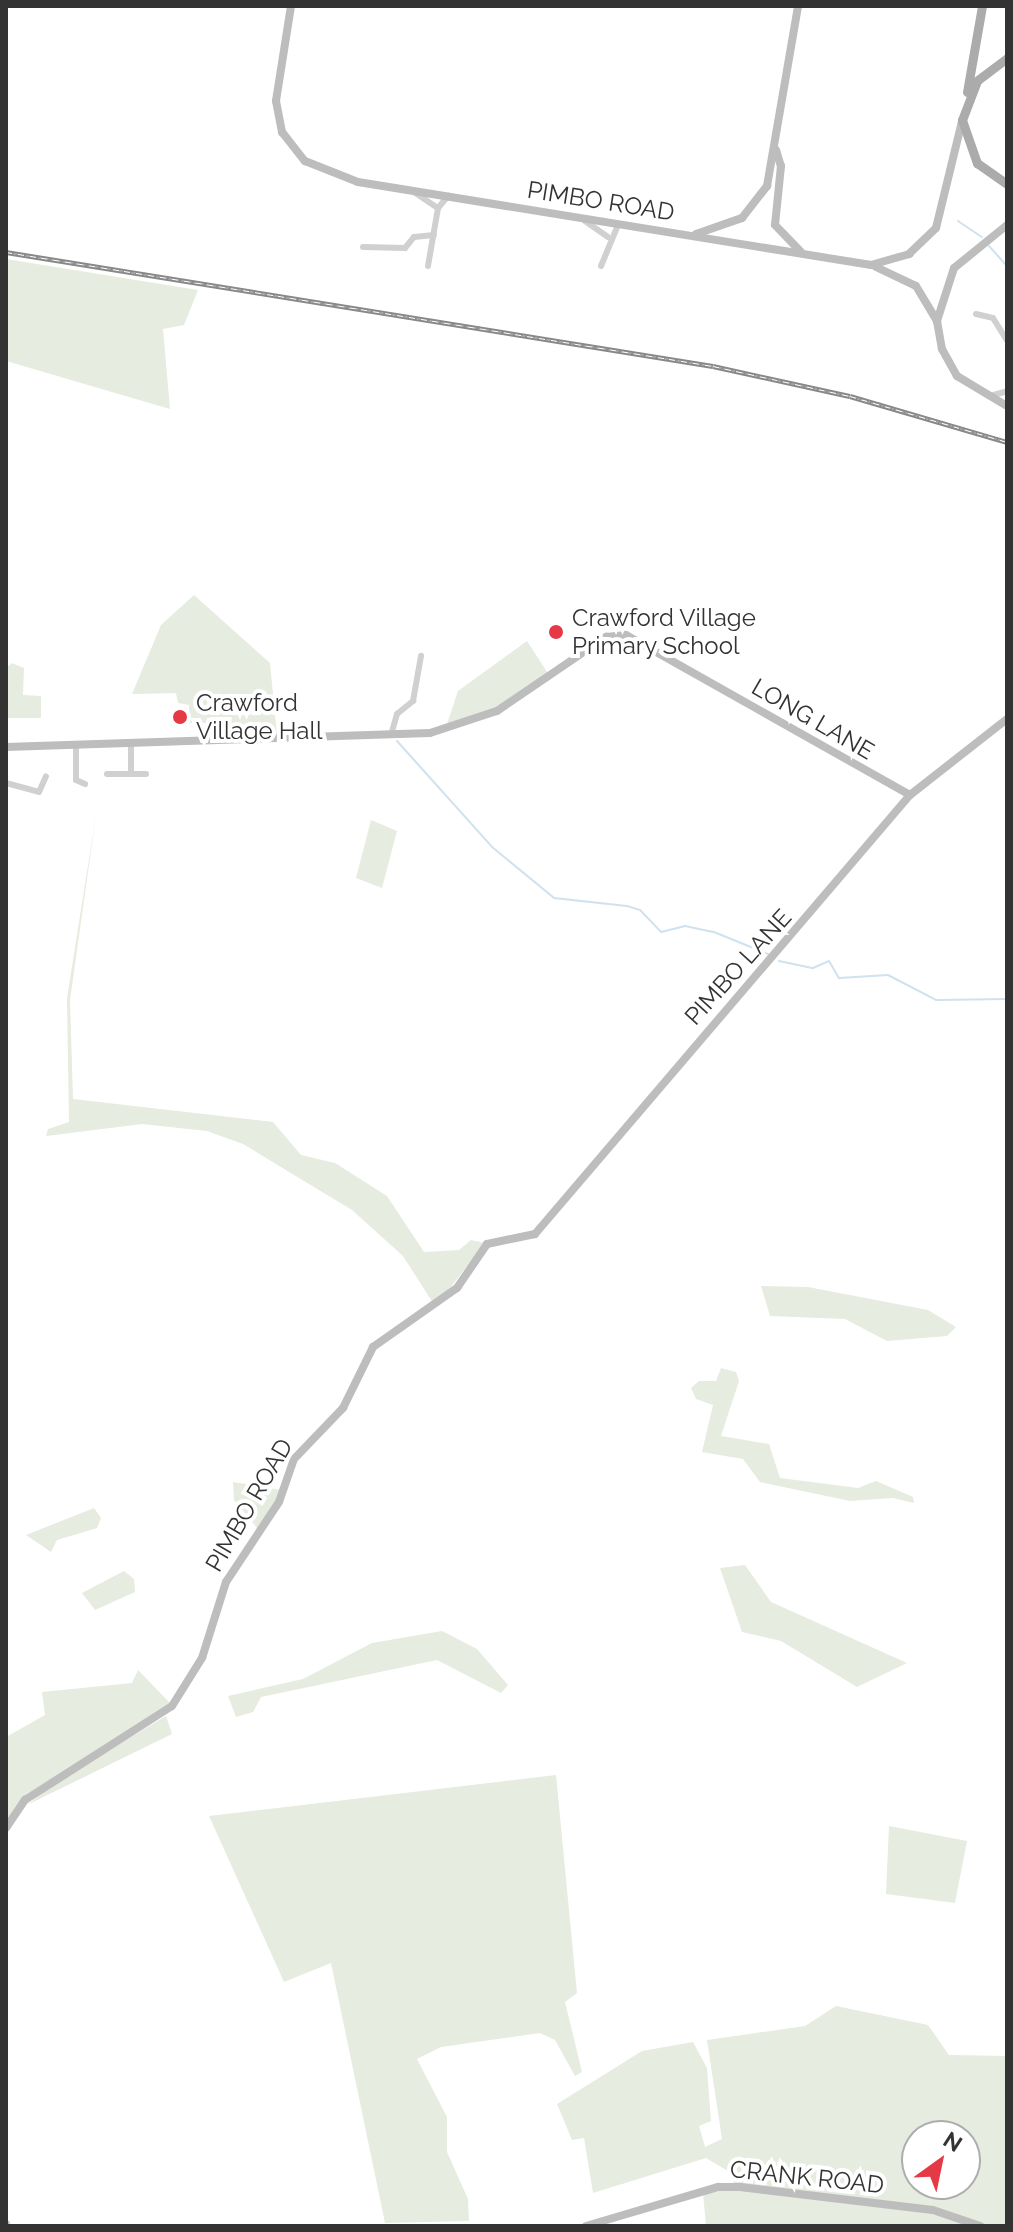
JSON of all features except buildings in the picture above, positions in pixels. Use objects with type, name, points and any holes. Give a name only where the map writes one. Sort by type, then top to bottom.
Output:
[{"type":"main road","points":[[982,6],[962,120],[977,163],[1007,184]]},
{"type":"main road","points":[[966,99],[987,70],[1007,58]]},
{"type":"street","name":"PIMBO ROAD","points":[[291,6],[276,101],[288,142],[333,175],[411,191],[871,265],[916,250],[943,213],[962,120]]},
{"type":"street","points":[[684,235],[723,228],[749,213],[767,186],[776,150],[798,6]]},
{"type":"street","points":[[776,150],[781,166],[775,225],[805,255]]},
{"type":"street","points":[[411,191],[438,208]]},
{"type":"street","points":[[428,266],[438,208],[448,196]]},
{"type":"street","points":[[578,218],[608,237]]},
{"type":"street","points":[[601,266],[608,237],[618,225]]},
{"type":"street","points":[[937,321],[954,268],[1007,225]]},
{"type":"street","points":[[363,247],[405,248],[414,237],[434,235]]},
{"type":"street","points":[[871,265],[916,286],[937,321],[952,369],[982,395],[1007,406]]},
{"type":"street","points":[[976,314],[993,318],[1007,340]]},
{"type":"street","points":[[982,395],[1007,391]]},
{"type":"street","name":"LONG LANE","points":[[391,735],[437,731],[497,711],[611,635],[626,635],[910,795]]},
{"type":"street","points":[[6,747],[391,735],[397,714],[413,701],[421,656]]},
{"type":"street","name":"PIMBO LANE","points":[[504,1239],[535,1234],[910,795],[1007,719]]},
{"type":"street","points":[[131,742],[131,774]]},
{"type":"street","points":[[76,744],[76,780],[85,784]]},
{"type":"street","points":[[107,774],[146,774]]},
{"type":"street","points":[[6,783],[39,792],[46,776]]},
{"type":"street","name":"PIMBO ROAD","points":[[6,1828],[25,1800],[170,1709],[202,1658],[226,1582],[279,1502],[294,1459],[343,1408],[368,1353],[443,1301],[465,1280],[487,1244],[504,1239]]},
{"type":"street","name":"CRANK ROAD","points":[[586,2226],[718,2187],[933,2210],[980,2226]]},
{"type":"shaded area","points":[[6,259],[198,290],[184,325],[163,329],[170,409],[6,361]]},
{"type":"shaded area","points":[[194,595],[270,663],[277,736],[206,739],[205,723],[189,723],[189,705],[178,703],[176,693],[132,694],[161,625]]},
{"type":"shaded area","points":[[527,641],[549,675],[495,709],[446,727],[458,691]]},
{"type":"shaded area","points":[[12,663],[24,668],[23,695],[41,696],[41,718],[6,718],[6,668]]},
{"type":"shaded area","points":[[96,815],[70,1000],[73,1099],[273,1122],[301,1155],[335,1163],[387,1196],[424,1252],[459,1250],[471,1240],[484,1243],[442,1299],[433,1303],[403,1256],[352,1210],[243,1144],[207,1131],[142,1124],[46,1136],[48,1129],[69,1122],[67,998]]},
{"type":"shaded area","points":[[371,820],[397,831],[382,888],[356,878]]},
{"type":"shaded area","points":[[761,1286],[808,1287],[928,1310],[956,1327],[947,1336],[887,1341],[845,1319],[770,1316]]},
{"type":"shaded area","points":[[721,1368],[736,1372],[739,1381],[721,1436],[769,1444],[780,1478],[858,1488],[876,1481],[913,1497],[914,1503],[893,1498],[850,1501],[760,1482],[743,1459],[702,1452],[713,1405],[696,1399],[691,1388],[699,1381],[716,1381]]},
{"type":"shaded area","points":[[233,1482],[282,1490],[258,1529],[234,1500]]},
{"type":"shaded area","points":[[94,1508],[101,1518],[97,1528],[57,1540],[51,1552],[26,1535]]},
{"type":"shaded area","points":[[745,1565],[771,1602],[907,1663],[857,1687],[781,1641],[742,1632],[720,1568]]},
{"type":"shaded area","points":[[124,1571],[134,1579],[135,1592],[95,1610],[82,1593]]},
{"type":"shaded area","points":[[442,1631],[477,1649],[508,1685],[501,1693],[437,1660],[261,1697],[253,1712],[236,1717],[228,1696],[303,1679],[372,1643]]},
{"type":"shaded area","points":[[138,1670],[170,1703],[23,1797],[6,1822],[6,1737],[45,1715],[42,1692],[132,1683]]},
{"type":"shaded area","points":[[166,1716],[172,1734],[27,1805],[58,1781]]},
{"type":"shaded area","points":[[556,1775],[577,1993],[565,2002],[582,2072],[575,2076],[555,2040],[540,2033],[441,2047],[417,2059],[447,2117],[447,2152],[468,2199],[469,2221],[385,2223],[331,1963],[284,1982],[209,1816]]},
{"type":"shaded area","points":[[889,1826],[967,1841],[955,1903],[886,1894]]},
{"type":"shaded area","points":[[836,2006],[928,2025],[949,2055],[1007,2056],[1007,2226],[706,2226],[703,2193],[734,2187],[733,2174],[706,2158],[593,2193],[584,2138],[572,2140],[557,2104],[642,2051],[693,2042],[707,2068],[711,2121],[699,2126],[705,2147],[722,2139],[707,2040],[805,2026]]},
{"type":"waterway","points":[[958,221],[982,237]]},
{"type":"waterway","points":[[989,246],[1007,266]]},
{"type":"waterway","points":[[397,741],[492,847],[554,898],[627,906],[640,910],[661,932],[685,926],[714,932],[768,954]]},
{"type":"waterway","points":[[779,961],[813,968],[829,961],[839,978],[888,975],[936,1000],[1007,999]]},
{"type":"railway","points":[[6,252],[713,366],[850,396],[1007,442]]},
{"type":"place","name":"Crawford Village Primary School","points":[[556,632]]},
{"type":"place","name":"Crawford Village Hall","points":[[180,717]]}]
